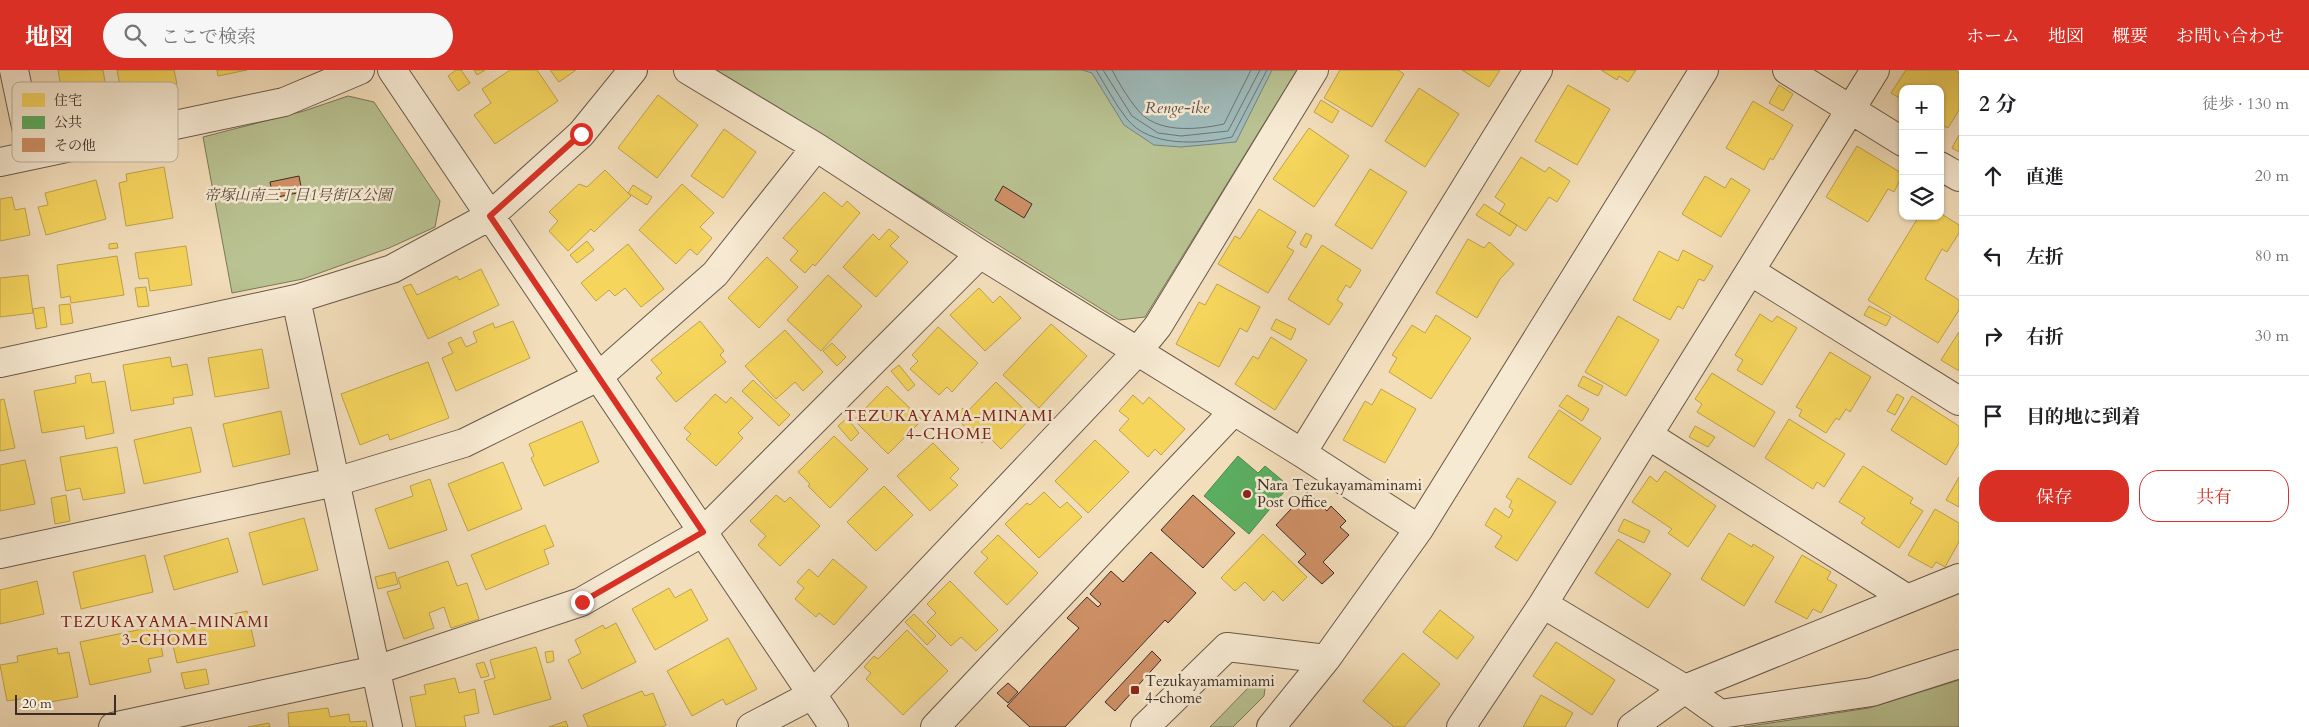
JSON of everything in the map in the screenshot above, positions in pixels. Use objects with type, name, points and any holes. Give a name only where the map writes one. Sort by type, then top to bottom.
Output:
[{"type":"street","points":[[178,124],[284,102],[360,70]]},
{"type":"street","points":[[392,70],[834,727]]},
{"type":"street","points":[[0,362],[296,299],[392,269],[490,216],[581,134],[633,70]]},
{"type":"street","points":[[688,70],[816,147],[980,254],[1419,529]]},
{"type":"street","points":[[751,727],[812,695],[1137,352],[1158,326],[1314,70]]},
{"type":"street","points":[[1302,454],[1538,70]]},
{"type":"street","points":[[1271,727],[1326,659],[1419,529],[1704,70]]},
{"type":"street","points":[[1787,70],[1899,140]]},
{"type":"street","points":[[1461,727],[1543,604],[1875,70]]},
{"type":"street","points":[[0,554],[335,482],[464,443],[598,377],[715,274],[816,147]]},
{"type":"street","points":[[1944,168],[1959,177]]},
{"type":"street","points":[[113,727],[376,670],[582,602],[703,532],[980,254]]},
{"type":"street","points":[[1750,271],[1959,401]]},
{"type":"street","points":[[296,299],[388,727]]},
{"type":"street","points":[[935,727],[1233,412]]},
{"type":"street","points":[[1648,435],[1906,598]]},
{"type":"street","points":[[1632,727],[1685,689],[1959,578]]},
{"type":"street","points":[[1543,604],[1685,689],[1720,714],[1872,692],[1959,664]]},
{"type":"street","points":[[1145,727],[1227,647],[1326,659]]},
{"type":"green space","points":[[716,70],[1297,70],[1145,317],[1119,320]]},
{"type":"green space","name":"帝塚山南三丁目1号街区公園","points":[[348,96],[374,102],[440,201],[435,227],[389,248],[303,279],[232,293],[203,137],[304,111]]},
{"type":"green space","points":[[1959,680],[1959,727],[1744,727],[1869,708]]},
{"type":"green space","points":[[1257,682],[1265,688],[1264,696],[1233,727],[1210,727],[1253,683]]},
{"type":"water","name":"Renge-ike","points":[[1082,70],[1272,70],[1236,142],[1181,147],[1154,145],[1124,125],[1092,73]]},
{"type":"building: 住宅","points":[[58,70],[103,70],[105,82],[60,82]]},
{"type":"building: 住宅","points":[[117,70],[174,70],[177,82],[139,82],[119,82]]},
{"type":"building: 住宅","points":[[217,70],[247,70],[218,76]]},
{"type":"building: 住宅","points":[[456,70],[461,70],[470,83],[458,91],[448,76]]},
{"type":"building: 住宅","points":[[474,70],[485,70],[477,75]]},
{"type":"building: 住宅","points":[[510,70],[537,70],[558,101],[495,144],[474,115],[491,103],[482,89]]},
{"type":"building: 住宅","points":[[550,70],[576,70],[559,82]]},
{"type":"building: 住宅","points":[[1340,70],[1398,70],[1404,74],[1372,127],[1324,98]]},
{"type":"building: 住宅","points":[[1462,70],[1500,70],[1489,87]]},
{"type":"building: 住宅","points":[[1601,70],[1636,70],[1628,82],[1619,76],[1617,80]]},
{"type":"building: 住宅","points":[[1906,70],[1955,70],[1959,73],[1959,110],[1948,128],[1944,126],[1944,85],[1899,85],[1899,98],[1891,93]]},
{"type":"building: 住宅","points":[[1568,85],[1610,109],[1577,165],[1535,141]]},
{"type":"building: 住宅","points":[[1779,85],[1793,94],[1783,111],[1769,103]]},
{"type":"building: 住宅","points":[[1419,88],[1459,114],[1425,167],[1385,141]]},
{"type":"building: 住宅","points":[[658,95],[698,125],[657,178],[618,148]]},
{"type":"building: 住宅","points":[[1321,100],[1339,111],[1332,123],[1314,112]]},
{"type":"building: 住宅","points":[[1753,101],[1793,125],[1773,160],[1770,158],[1764,170],[1726,148]]},
{"type":"building: 住宅","points":[[1309,128],[1349,156],[1314,207],[1273,179]]},
{"type":"building: 住宅","points":[[724,129],[756,152],[723,198],[691,176]]},
{"type":"building: 住宅","points":[[1959,135],[1959,152],[1952,148]]},
{"type":"building: 住宅","points":[[1857,146],[1899,172],[1899,182],[1894,192],[1888,189],[1868,222],[1826,197]]},
{"type":"building: 住宅","points":[[1521,157],[1545,172],[1549,167],[1570,181],[1557,202],[1549,197],[1526,231],[1499,214],[1505,204],[1495,197]]},
{"type":"building: 住宅","points":[[164,167],[173,218],[126,226],[119,183],[127,181],[126,174]]},
{"type":"building: 住宅","points":[[1370,169],[1407,192],[1372,249],[1335,225]]},
{"type":"building: 住宅","points":[[605,170],[631,196],[594,232],[591,229],[568,251],[549,231],[558,221],[549,212],[579,184],[587,187]]},
{"type":"building: 住宅","points":[[1705,176],[1725,188],[1731,178],[1750,190],[1721,237],[1682,214]]},
{"type":"building: 住宅","points":[[96,180],[106,219],[46,235],[38,207],[48,205],[45,193]]},
{"type":"building: 住宅","points":[[682,184],[714,213],[700,227],[712,238],[697,255],[690,249],[676,264],[639,230]]},
{"type":"building: 住宅","points":[[633,185],[652,197],[647,205],[628,193]]},
{"type":"building: 住宅","points":[[824,192],[842,207],[847,201],[860,213],[815,266],[813,264],[805,273],[790,260],[798,251],[783,238]]},
{"type":"building: 住宅","points":[[12,197],[15,210],[25,208],[30,235],[0,241],[0,199]]},
{"type":"building: 住宅","points":[[1484,204],[1517,225],[1510,236],[1476,215]]},
{"type":"building: 住宅","points":[[1259,209],[1296,232],[1287,247],[1294,251],[1268,293],[1218,264],[1235,236],[1240,239]]},
{"type":"building: 住宅","points":[[1944,216],[1959,225],[1959,233],[1947,252],[1942,249],[1925,279],[1959,300],[1959,310],[1938,343],[1868,300],[1917,220],[1944,220]]},
{"type":"building: 住宅","points":[[889,229],[899,237],[890,246],[908,262],[876,297],[843,267],[873,234],[879,240]]},
{"type":"building: 住宅","points":[[1306,233],[1312,236],[1306,248],[1300,244]]},
{"type":"building: 住宅","points":[[1468,239],[1484,248],[1489,242],[1514,264],[1500,279],[1477,318],[1436,293]]},
{"type":"building: 住宅","points":[[587,241],[594,250],[577,263],[570,255]]},
{"type":"building: 住宅","points":[[117,243],[118,248],[109,249],[109,244]]},
{"type":"building: 住宅","points":[[628,244],[664,289],[641,307],[625,288],[615,296],[609,290],[596,301],[581,283]]},
{"type":"building: 住宅","points":[[1322,245],[1361,270],[1350,288],[1346,285],[1337,300],[1343,304],[1329,325],[1288,299]]},
{"type":"building: 住宅","points":[[186,246],[192,285],[150,291],[148,278],[139,279],[135,253]]},
{"type":"building: 住宅","points":[[1683,250],[1713,266],[1704,281],[1699,279],[1683,309],[1678,306],[1670,320],[1633,300],[1659,251],[1678,261]]},
{"type":"building: 住宅","points":[[117,256],[124,295],[71,303],[70,296],[61,298],[57,265]]},
{"type":"building: 住宅","points":[[767,257],[798,287],[759,328],[728,298]]},
{"type":"building: 住宅","points":[[481,269],[499,305],[428,339],[403,287],[411,284],[417,295],[457,276],[459,280]]},
{"type":"building: 住宅","points":[[28,275],[33,313],[0,317],[0,278]]},
{"type":"building: 住宅","points":[[828,275],[862,306],[821,351],[787,320]]},
{"type":"building: 住宅","points":[[1217,284],[1260,307],[1247,332],[1240,328],[1219,367],[1176,344],[1199,302],[1205,305]]},
{"type":"building: 住宅","points":[[146,287],[149,306],[138,307],[135,288]]},
{"type":"building: 住宅","points":[[979,288],[993,303],[1000,296],[1021,318],[985,351],[950,315]]},
{"type":"building: 住宅","points":[[70,304],[73,323],[61,325],[59,305]]},
{"type":"building: 住宅","points":[[1869,306],[1891,317],[1886,326],[1864,315]]},
{"type":"building: 住宅","points":[[44,307],[47,327],[36,329],[33,309]]},
{"type":"building: 住宅","points":[[1760,314],[1772,322],[1777,316],[1797,328],[1762,385],[1737,370],[1743,360],[1735,355]]},
{"type":"building: 住宅","points":[[1436,315],[1471,338],[1431,399],[1389,372],[1397,358],[1392,355],[1412,325],[1425,333]]},
{"type":"building: 住宅","points":[[1618,316],[1659,340],[1626,396],[1585,372]]},
{"type":"building: 住宅","points":[[1276,319],[1296,329],[1291,340],[1271,329]]},
{"type":"building: 住宅","points":[[513,321],[530,358],[456,391],[442,358],[453,353],[448,343],[461,337],[466,347],[477,342],[473,332],[493,323],[495,328]]},
{"type":"building: 住宅","points":[[700,321],[724,351],[720,355],[726,362],[676,402],[656,378],[662,373],[651,360]]},
{"type":"building: 住宅","points":[[1051,324],[1087,356],[1039,408],[1003,375]]},
{"type":"building: 住宅","points":[[938,327],[978,363],[952,392],[947,387],[939,395],[910,369],[918,361],[912,355]]},
{"type":"building: 住宅","points":[[785,330],[823,372],[803,391],[795,382],[776,399],[745,366]]},
{"type":"building: 住宅","points":[[1959,332],[1959,371],[1941,360]]},
{"type":"building: 住宅","points":[[1271,337],[1307,360],[1275,410],[1235,384],[1253,356],[1258,359]]},
{"type":"building: 住宅","points":[[832,343],[846,357],[837,366],[823,351]]},
{"type":"building: 住宅","points":[[262,349],[269,388],[215,397],[208,358]]},
{"type":"building: 住宅","points":[[1830,352],[1871,377],[1850,412],[1846,409],[1839,420],[1836,418],[1826,433],[1799,416],[1802,410],[1796,407]]},
{"type":"building: 住宅","points":[[170,357],[172,367],[187,364],[193,395],[173,398],[174,404],[131,411],[123,365]]},
{"type":"building: 住宅","points":[[428,362],[449,418],[390,440],[388,434],[360,445],[341,394]]},
{"type":"building: 住宅","points":[[899,365],[915,385],[908,391],[891,371]]},
{"type":"building: 住宅","points":[[90,373],[92,383],[105,381],[114,433],[86,439],[84,426],[42,433],[34,391],[76,383],[75,376]]},
{"type":"building: 住宅","points":[[1712,373],[1775,412],[1754,447],[1697,412],[1702,404],[1695,399]]},
{"type":"building: 住宅","points":[[1583,376],[1603,386],[1598,396],[1578,386]]},
{"type":"building: 住宅","points":[[753,380],[790,415],[779,426],[742,391]]},
{"type":"building: 住宅","points":[[996,382],[1032,417],[1001,449],[988,436],[982,443],[955,417],[963,408],[967,412]]},
{"type":"building: 住宅","points":[[887,386],[922,420],[888,454],[854,420]]},
{"type":"building: 住宅","points":[[1381,389],[1416,409],[1385,463],[1343,440],[1365,401],[1372,405]]},
{"type":"building: 住宅","points":[[715,394],[726,403],[731,397],[753,418],[738,433],[743,438],[716,466],[686,439],[691,434],[684,428]]},
{"type":"building: 住宅","points":[[1897,394],[1904,398],[1895,415],[1887,411]]},
{"type":"building: 住宅","points":[[1133,395],[1143,404],[1149,397],[1185,429],[1161,455],[1155,449],[1148,457],[1119,430],[1129,419],[1119,411]]},
{"type":"building: 住宅","points":[[1567,395],[1589,409],[1582,421],[1559,406]]},
{"type":"building: 住宅","points":[[1912,396],[1959,426],[1959,443],[1946,465],[1891,430]]},
{"type":"building: 住宅","points":[[4,399],[15,448],[0,451],[0,400]]},
{"type":"building: 住宅","points":[[1559,410],[1601,438],[1571,485],[1528,457]]},
{"type":"building: 住宅","points":[[281,411],[290,454],[233,467],[223,424]]},
{"type":"building: 住宅","points":[[847,418],[859,433],[851,441],[838,426]]},
{"type":"building: 住宅","points":[[1789,419],[1845,454],[1824,487],[1817,482],[1813,489],[1765,458]]},
{"type":"building: 住宅","points":[[582,421],[599,462],[544,486],[531,458],[534,456],[529,444]]},
{"type":"building: 住宅","points":[[1695,426],[1715,437],[1708,447],[1689,437]]},
{"type":"building: 住宅","points":[[191,427],[201,472],[144,484],[134,440]]},
{"type":"building: 住宅","points":[[834,436],[868,469],[830,508],[808,486],[810,484],[798,472]]},
{"type":"building: 住宅","points":[[1095,440],[1129,472],[1088,513],[1055,481]]},
{"type":"building: 住宅","points":[[933,443],[959,469],[950,478],[958,485],[930,511],[897,476]]},
{"type":"building: 住宅","points":[[117,447],[125,493],[83,500],[80,488],[66,491],[60,457]]},
{"type":"building: 住宅","points":[[25,460],[35,504],[0,511],[0,465]]},
{"type":"building: 住宅","points":[[503,462],[522,509],[468,531],[448,484]]},
{"type":"building: 住宅","points":[[1863,466],[1913,498],[1910,503],[1923,511],[1899,548],[1861,523],[1865,518],[1839,502]]},
{"type":"building: 住宅","points":[[1665,471],[1716,506],[1688,547],[1668,533],[1672,529],[1632,502],[1650,476],[1657,482]]},
{"type":"building: 住宅","points":[[1959,477],[1959,507],[1946,500]]},
{"type":"building: 住宅","points":[[1518,478],[1556,502],[1517,561],[1495,547],[1502,536],[1485,525],[1495,508],[1509,518],[1513,510],[1509,507],[1512,501],[1506,497]]},
{"type":"building: 住宅","points":[[430,479],[447,530],[389,549],[375,509],[413,496],[410,486]]},
{"type":"building: 住宅","points":[[884,486],[913,515],[876,551],[847,522]]},
{"type":"building: 住宅","points":[[1044,492],[1060,508],[1067,502],[1082,517],[1039,558],[1005,524],[1027,503],[1030,505]]},
{"type":"building: 住宅","points":[[66,495],[70,521],[55,524],[51,498]]},
{"type":"building: 住宅","points":[[776,495],[785,502],[790,497],[820,526],[780,566],[758,545],[766,536],[750,521]]},
{"type":"building: 住宅","points":[[1935,509],[1959,523],[1959,542],[1945,567],[1936,562],[1932,568],[1908,555]]},
{"type":"building: 住宅","points":[[304,518],[318,570],[263,585],[249,533]]},
{"type":"building: 住宅","points":[[1624,519],[1650,531],[1644,543],[1618,531]]},
{"type":"building: 住宅","points":[[545,525],[554,546],[544,550],[549,564],[486,590],[471,555]]},
{"type":"building: 住宅","points":[[1729,533],[1752,547],[1753,544],[1774,557],[1744,606],[1701,579]]},
{"type":"building: 住宅","points":[[1263,534],[1307,577],[1283,601],[1273,591],[1264,601],[1245,582],[1235,591],[1221,578]]},
{"type":"building: 住宅","points":[[998,535],[1038,573],[1007,605],[974,573],[988,558],[981,552]]},
{"type":"building: 住宅","points":[[228,538],[238,572],[174,590],[164,556]]},
{"type":"building: 住宅","points":[[1618,539],[1671,574],[1648,608],[1595,573]]},
{"type":"building: 住宅","points":[[145,555],[153,592],[81,609],[73,572]]},
{"type":"building: 住宅","points":[[1802,555],[1831,572],[1827,579],[1837,585],[1821,613],[1813,609],[1807,619],[1775,602]]},
{"type":"building: 住宅","points":[[833,559],[867,587],[834,625],[819,613],[816,617],[795,599],[804,588],[797,582],[809,569],[818,577]]},
{"type":"building: 住宅","points":[[448,561],[457,586],[467,583],[479,619],[451,628],[444,607],[429,613],[434,628],[404,639],[387,592],[401,588],[398,578]]},
{"type":"building: 住宅","points":[[395,572],[398,584],[378,589],[375,577]]},
{"type":"building: 住宅","points":[[37,581],[44,614],[0,624],[0,590]]},
{"type":"building: 住宅","points":[[950,581],[998,630],[976,651],[961,637],[951,646],[927,622],[936,613],[927,604]]},
{"type":"building: 住宅","points":[[669,588],[675,598],[691,589],[708,620],[655,650],[632,609]]},
{"type":"building: 住宅","points":[[1440,610],[1474,637],[1457,659],[1423,632]]},
{"type":"building: 住宅","points":[[247,611],[255,646],[177,663],[169,628]]},
{"type":"building: 住宅","points":[[914,614],[936,636],[927,645],[905,622]]},
{"type":"building: 住宅","points":[[616,623],[636,662],[582,689],[568,660],[581,653],[575,640],[603,625],[605,629]]},
{"type":"building: 住宅","points":[[157,626],[163,656],[148,659],[151,672],[90,685],[80,642]]},
{"type":"building: 住宅","points":[[907,630],[948,671],[903,715],[866,679],[871,673],[864,667],[874,656],[878,659]]},
{"type":"building: 住宅","points":[[728,638],[757,689],[726,705],[723,699],[692,716],[667,671]]},
{"type":"building: 住宅","points":[[1556,642],[1615,680],[1592,715],[1533,676]]},
{"type":"building: 住宅","points":[[536,647],[551,699],[494,715],[484,681],[495,678],[490,660]]},
{"type":"building: 住宅","points":[[57,648],[58,654],[69,652],[78,697],[28,706],[27,698],[7,701],[0,665],[18,662],[17,656]]},
{"type":"building: 住宅","points":[[553,651],[554,661],[547,663],[545,652]]},
{"type":"building: 住宅","points":[[1403,653],[1440,684],[1404,727],[1394,727],[1363,701]]},
{"type":"building: 住宅","points":[[484,662],[489,676],[481,678],[476,664]]},
{"type":"building: 住宅","points":[[206,669],[209,684],[185,689],[181,673]]},
{"type":"building: 住宅","points":[[455,678],[459,693],[475,689],[479,713],[464,716],[466,727],[416,727],[410,697],[426,694],[424,685]]},
{"type":"building: 住宅","points":[[642,691],[645,696],[653,693],[666,725],[662,727],[588,727],[583,715]]},
{"type":"building: 住宅","points":[[1541,695],[1573,713],[1565,727],[1523,727]]},
{"type":"building: 住宅","points":[[328,708],[330,717],[349,714],[350,722],[366,721],[367,727],[289,727],[288,713]]},
{"type":"building: 住宅","points":[[566,721],[568,727],[549,727]]},
{"type":"building: 住宅","points":[[269,723],[270,727],[248,727]]},
{"type":"building: 公共","points":[[1238,456],[1258,473],[1265,466],[1289,486],[1249,534],[1204,496]]},
{"type":"building: その他","points":[[299,176],[302,192],[273,198],[270,182]]},
{"type":"building: その他","points":[[1003,186],[1032,204],[1024,218],[995,200]]},
{"type":"building: その他","points":[[1307,492],[1327,511],[1331,506],[1346,521],[1340,527],[1349,535],[1323,562],[1334,573],[1322,584],[1298,562],[1306,554],[1276,525]]},
{"type":"building: その他","points":[[1193,495],[1235,533],[1203,568],[1161,530]]},
{"type":"building: その他","points":[[1151,552],[1196,593],[1168,623],[1165,620],[1065,727],[1030,727],[1007,706],[1079,628],[1067,618],[1087,597],[1098,607],[1101,604],[1090,594],[1111,571],[1123,582]]},
{"type":"building: その他","points":[[1152,651],[1161,660],[1115,711],[1105,702]]},
{"type":"building: その他","points":[[1008,683],[1018,692],[1008,703],[997,693]]},
{"type":"place","name":"Nara Tezukayamaminami Post Office","points":[[1247,494]]},
{"type":"place","name":"Tezukayamaminami 4-chome","points":[[1135,690]]},
{"type":"district","name":"TEZUKAYAMA-MINAMI 4-CHOME","points":[[949,425]]},
{"type":"district","name":"TEZUKAYAMA-MINAMI 3-CHOME","points":[[165,631]]},
{"type":"route","points":[[581,134],[490,216],[703,532],[582,602]]}]
